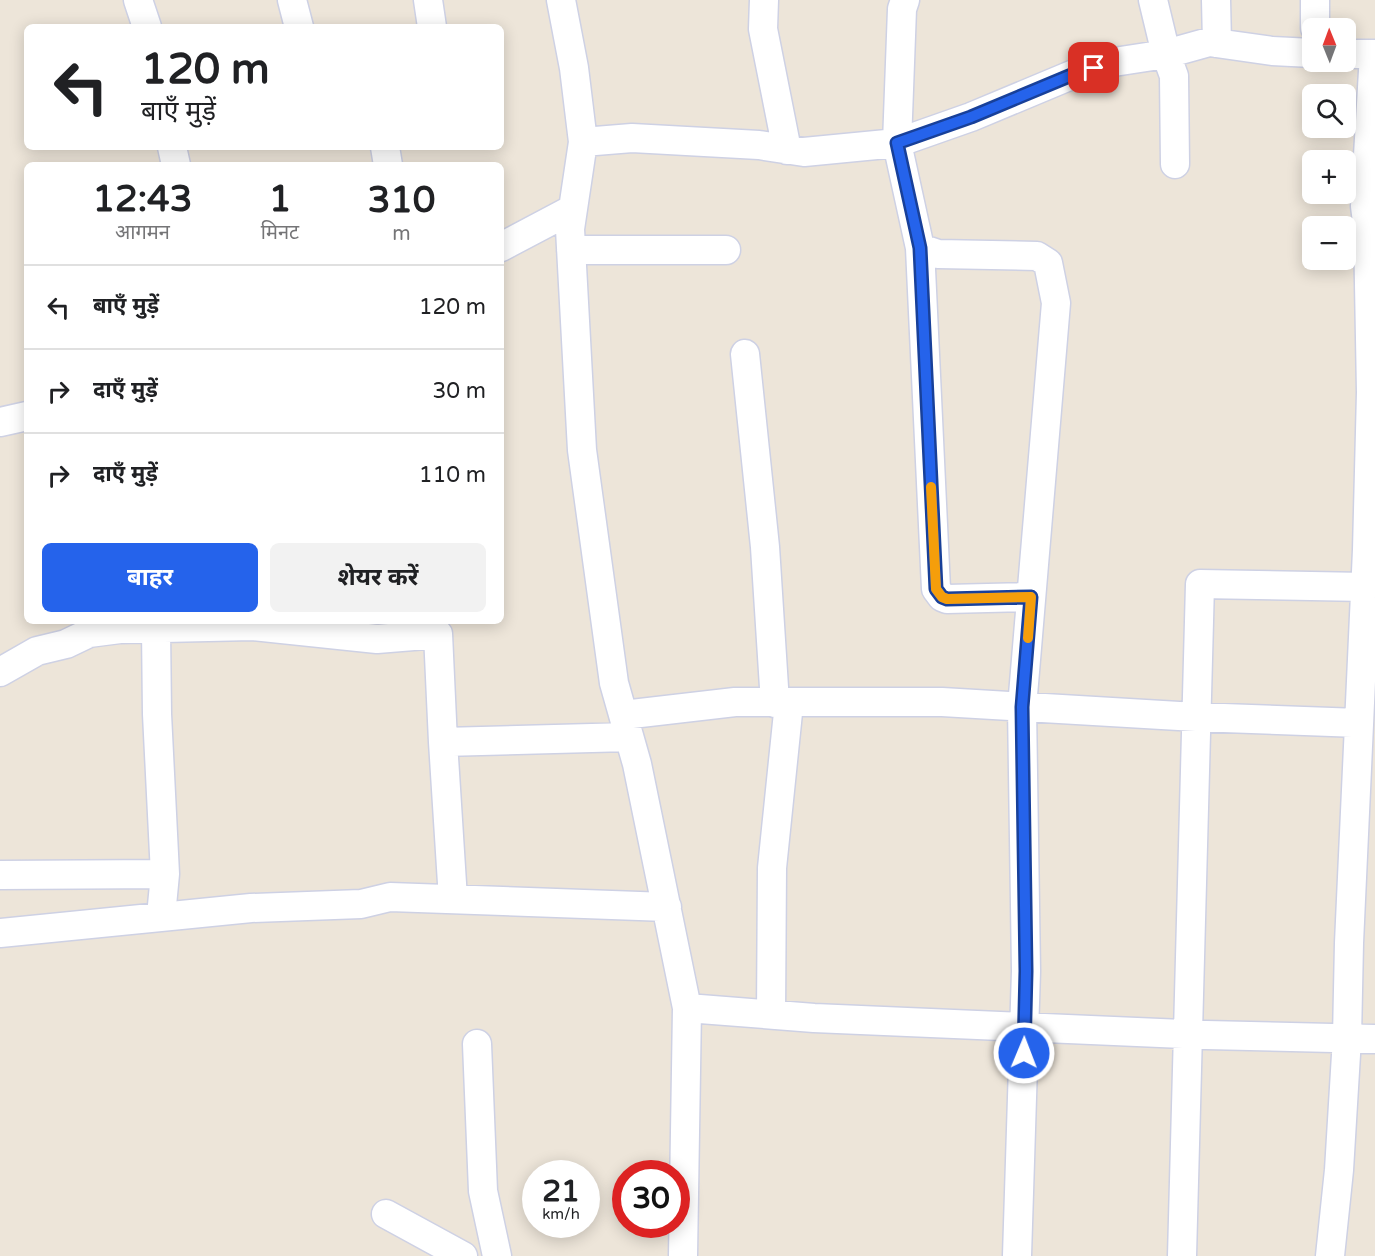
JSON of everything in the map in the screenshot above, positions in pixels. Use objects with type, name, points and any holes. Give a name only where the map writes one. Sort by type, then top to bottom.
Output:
[{"type":"street","points":[[138,0],[146,24]]},
{"type":"street","points":[[292,0],[298,24]]},
{"type":"street","points":[[428,0],[432,24]]},
{"type":"street","points":[[561,0],[574,68],[583,142],[570,229],[582,450],[614,683],[639,774],[687,1008],[683,1256]]},
{"type":"street","points":[[764,0],[763,29],[787,150]]},
{"type":"street","points":[[905,0],[902,9],[897,143],[920,248],[936,589],[942,597],[947,599],[1031,597]]},
{"type":"street","points":[[1153,0],[1166,54],[1174,76],[1175,164]]},
{"type":"street","points":[[1216,0],[1217,43]]},
{"type":"street","points":[[1315,0],[1315,18]]},
{"type":"street","points":[[583,142],[632,138],[759,145],[804,152],[897,143],[971,117],[1074,74],[1114,62],[1166,54],[1209,42],[1272,51],[1302,52]]},
{"type":"street","points":[[1330,1256],[1339,1170],[1347,1038],[1348,943],[1359,723],[1368,667],[1366,587],[1371,392],[1368,230],[1365,206],[1375,54],[1356,54]]},
{"type":"street","points":[[504,245],[573,208]]},
{"type":"street","points":[[920,248],[938,254],[1037,256],[1048,263],[1056,303],[1022,707],[1026,959],[1017,1256]]},
{"type":"street","points":[[571,250],[726,250]]},
{"type":"street","points":[[744,354],[782,703],[772,868],[771,1014]]},
{"type":"street","points":[[0,422],[24,417]]},
{"type":"street","points":[[1182,1256],[1186,1034],[1200,584],[1366,587]]},
{"type":"street","points":[[0,672],[37,651],[66,644],[89,633],[119,625],[156,628],[252,626],[438,634],[453,899]]},
{"type":"street","points":[[156,628],[157,714],[165,874],[161,916]]},
{"type":"street","points":[[443,741],[626,726],[735,702],[942,702],[1196,717],[1359,723]]},
{"type":"street","points":[[0,875],[165,874]]},
{"type":"street","points":[[0,933],[251,908],[361,904],[390,897],[667,907]]},
{"type":"street","points":[[687,1008],[1186,1034],[1375,1038]]},
{"type":"street","points":[[477,1044],[483,1191],[497,1256]]},
{"type":"street","points":[[387,1214],[463,1256]]},
{"type":"slow traffic","points":[[931,487],[938,594],[947,599],[1031,597],[1028,638]]},
{"type":"route","points":[[1024,1053],[1026,971],[1022,707],[1031,597],[947,599],[938,594],[936,589],[920,248],[897,143],[971,117],[1074,74],[1094,68]]}]
